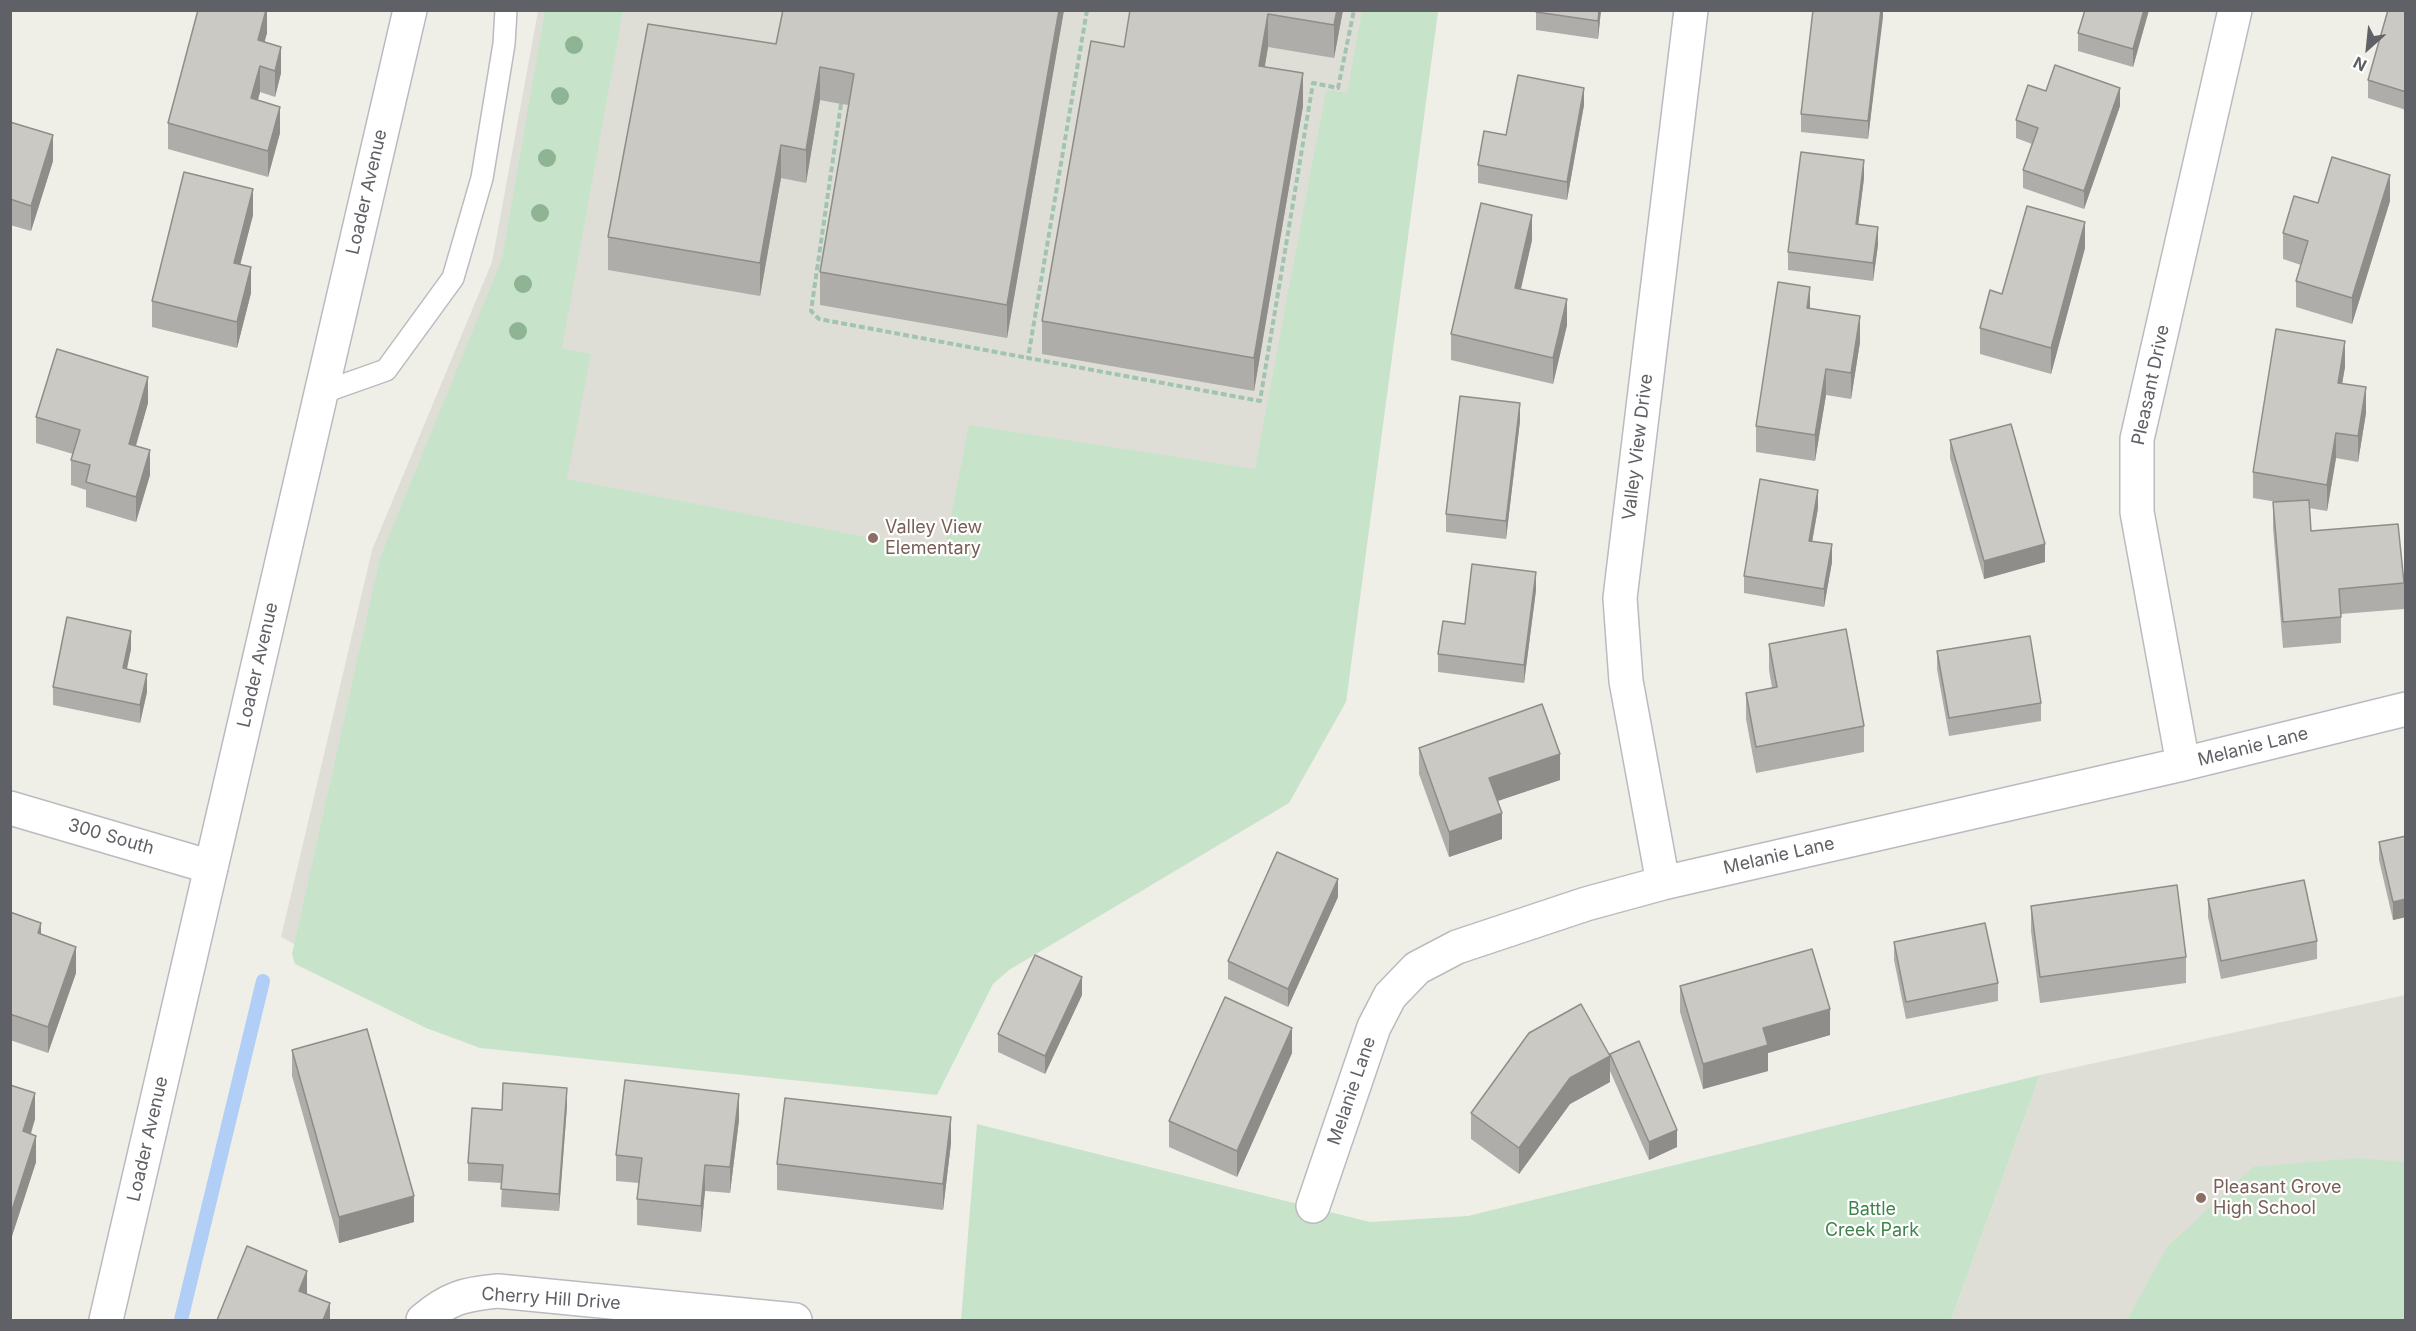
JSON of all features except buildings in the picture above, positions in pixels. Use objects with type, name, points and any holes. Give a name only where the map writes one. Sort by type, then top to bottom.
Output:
[{"type":"street","name":"Loader Avenue","points":[[106,1320],[410,10]]},
{"type":"street","name":"Valley View Drive","points":[[1663,882],[1626,681],[1620,598],[1691,10]]},
{"type":"street","name":"Pleasant Drive","points":[[2183,764],[2136,512],[2137,439],[2235,10]]},
{"type":"street","name":"Melanie Lane","points":[[1313,1206],[1374,1027],[1390,996],[1418,968],[1457,947],[1586,904],[1663,882],[2183,764],[2406,709]]},
{"type":"street","name":"300 South","points":[[10,808],[211,867]]},
{"type":"street","name":"Cherry Hill Drive","points":[[423,1320],[441,1304],[467,1294],[498,1291],[795,1320]]},
{"type":"lane","points":[[321,393],[386,370],[453,278],[482,178],[504,44],[506,10]]},
{"type":"path","points":[[1028,358],[1087,10]]},
{"type":"path","points":[[841,104],[811,311],[819,319],[1260,401],[1313,83],[1338,87],[1354,10]]},
{"type":"shaded area","name":"Valley View Elementary","points":[[538,11],[1438,11],[1346,702],[448,1027],[281,937],[372,550],[492,262]]},
{"type":"shaded area","name":"Pleasant Grove High School","points":[[2405,995],[2405,1320],[1951,1320],[2040,1075]]},
{"type":"green space","name":"Valley View Elementary","points":[[545,11],[623,11],[562,348],[591,354],[567,479],[944,552],[969,425],[1255,469],[1326,90],[1347,93],[1362,11],[1438,11],[1346,702],[1289,803],[1009,970],[993,984],[937,1095],[480,1048],[426,1028],[295,964],[292,954],[380,558],[502,259]]},
{"type":"green space","name":"Battle Creek Park","points":[[2040,1075],[1951,1320],[961,1320],[977,1124],[1370,1222],[1468,1216]]},
{"type":"green space","points":[[2356,1158],[2405,1162],[2405,1320],[2127,1320],[2167,1247],[2253,1167]]},
{"type":"waterway","points":[[181,1320],[263,981]]},
{"type":"place","name":"Valley View Elementary","points":[[873,538]]},
{"type":"place","name":"Pleasant Grove High School","points":[[2201,1198]]}]
